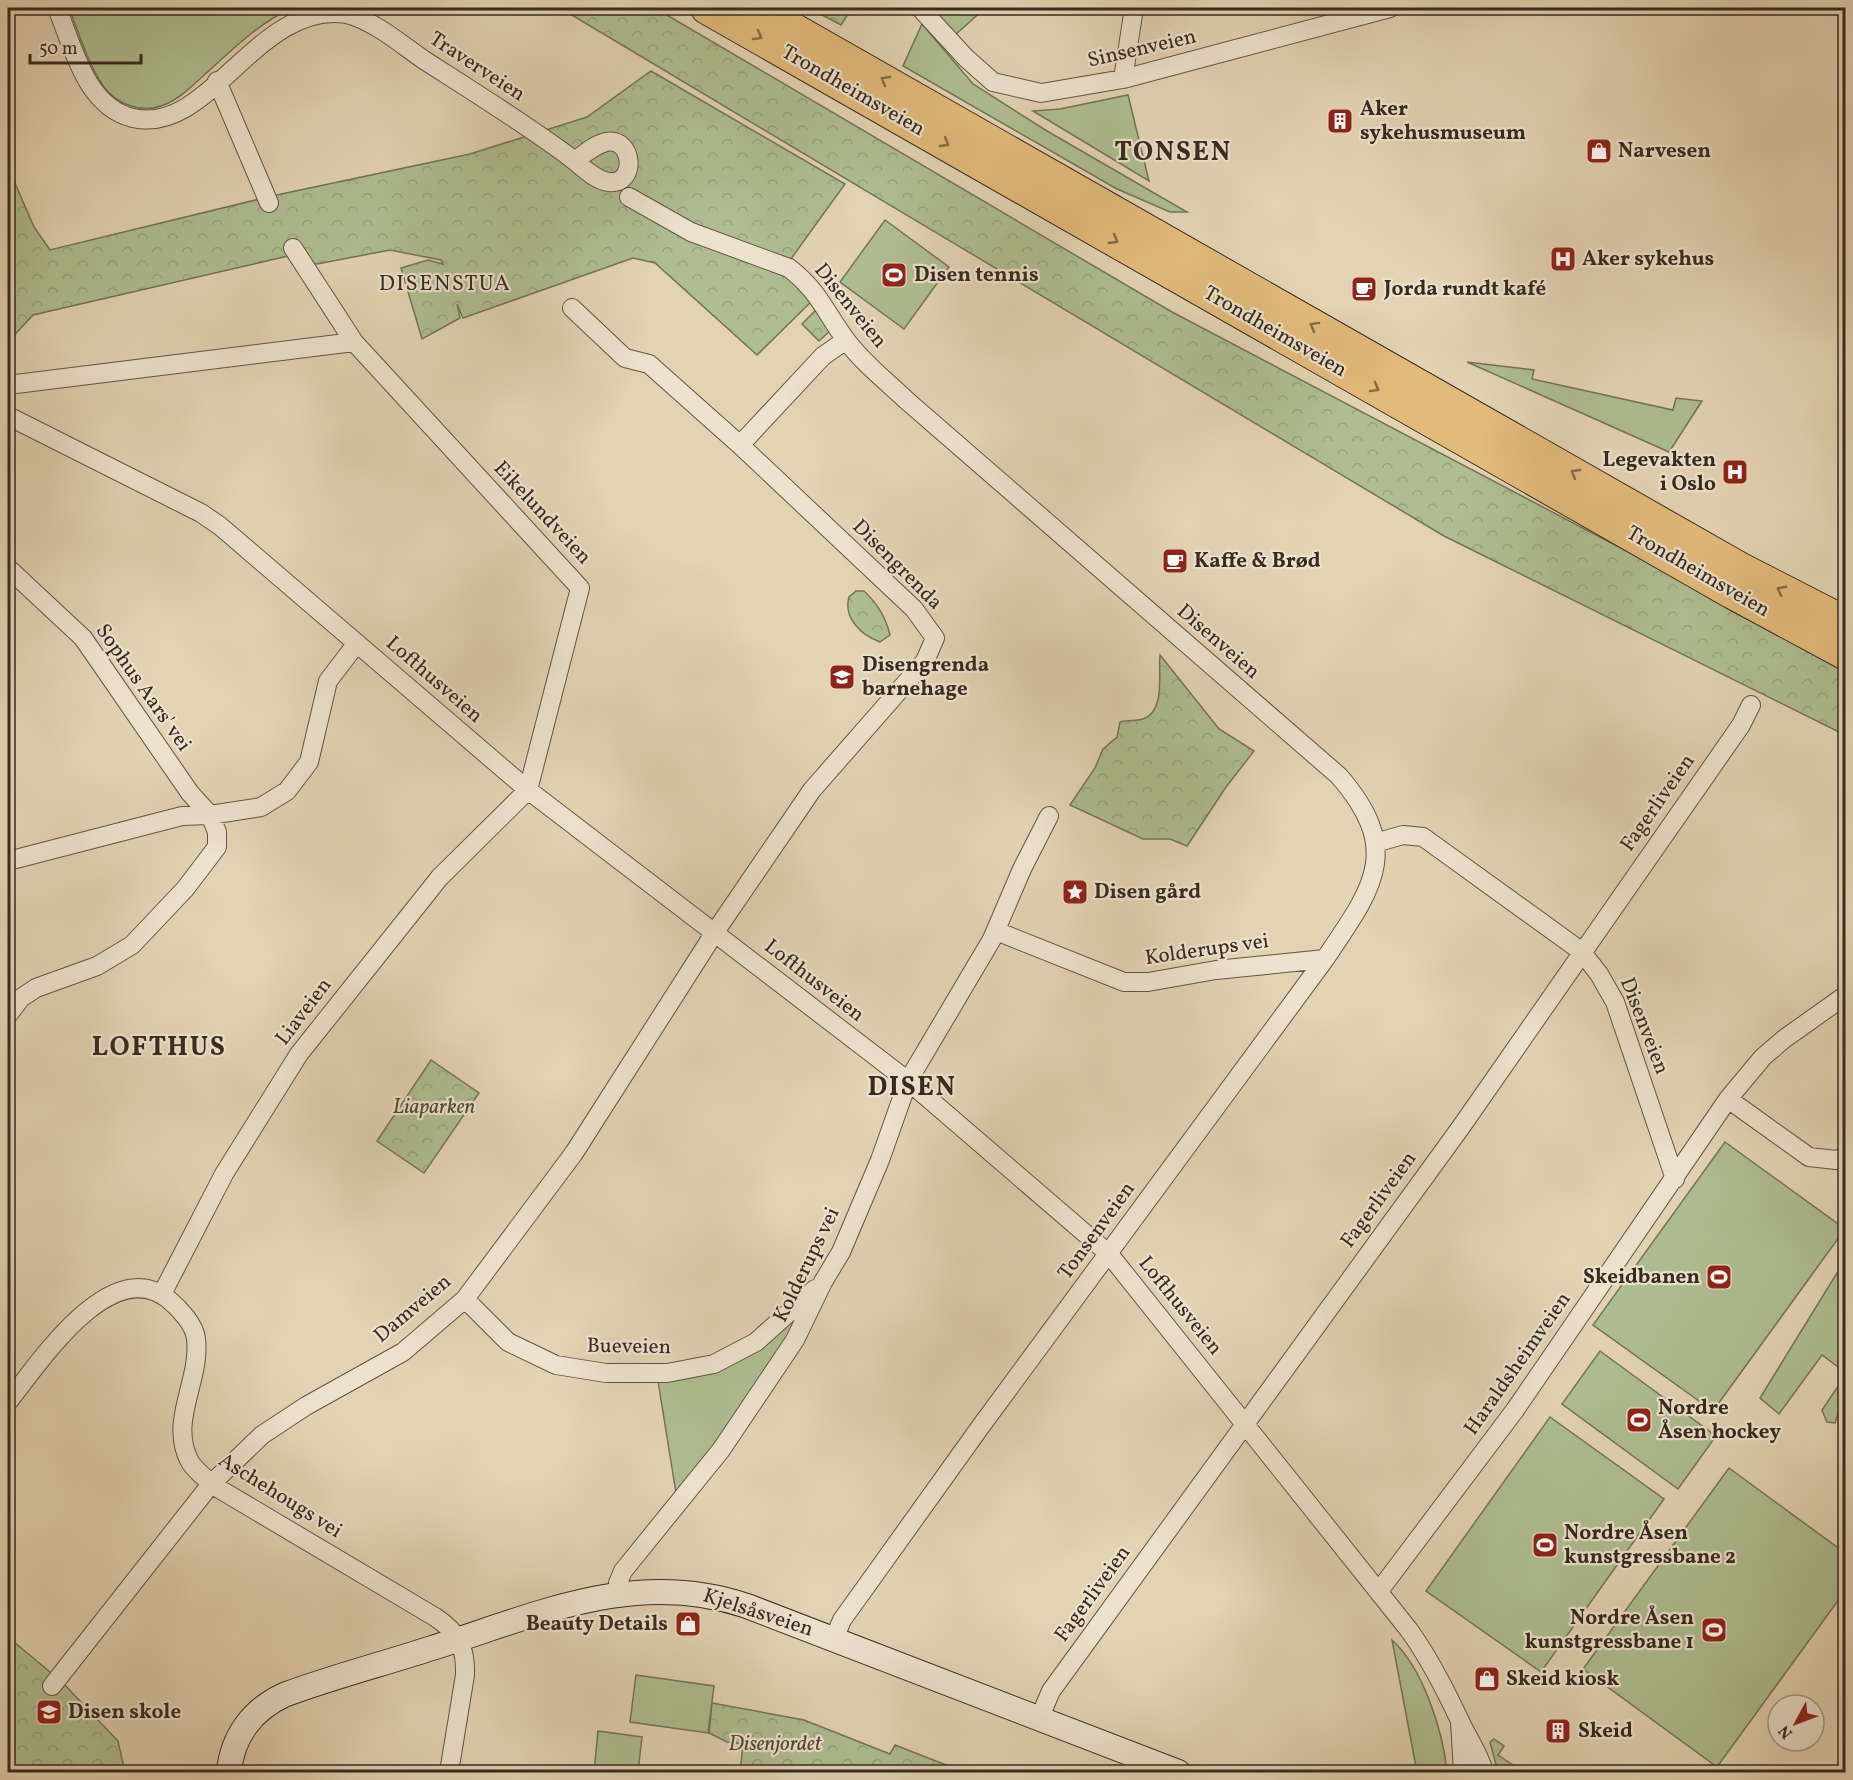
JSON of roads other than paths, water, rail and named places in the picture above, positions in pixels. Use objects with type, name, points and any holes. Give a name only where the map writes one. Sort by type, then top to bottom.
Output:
[{"type":"highway","name":"Trondheimsveien","points":[[707,8],[1723,587],[1845,654]]},
{"type":"highway","name":"Trondheimsveien","points":[[756,8],[1739,568],[1845,623]]},
{"type":"street","name":"Traverveien","points":[[57,8],[94,93],[117,112],[131,118],[158,120],[192,102],[275,31],[303,14],[346,14],[362,20],[406,47],[575,161]]},
{"type":"street","name":"Sinsenveien","points":[[920,8],[966,58],[993,82],[1041,93],[1123,79],[1330,26],[1390,8]]},
{"type":"street","points":[[1123,79],[1134,8]]},
{"type":"street","points":[[217,81],[269,203]]},
{"type":"street","name":"Disenveien","points":[[629,196],[691,232],[789,268],[818,295],[846,340],[905,399],[1339,776],[1363,809],[1375,843],[1403,835],[1423,837],[1581,951],[1599,974],[1615,1002],[1675,1179]]},
{"type":"street","name":"Eikelundveien","points":[[293,249],[354,342],[580,588],[528,790]]},
{"type":"street","name":"Disengrenda","points":[[572,308],[625,358],[649,364],[740,445],[914,609],[935,638],[925,661],[911,679],[812,790],[715,932]]},
{"type":"street","points":[[740,445],[823,356],[846,340]]},
{"type":"street","points":[[8,385],[354,342]]},
{"type":"street","name":"Lofthusveien","points":[[8,416],[201,513],[528,790],[908,1081],[1109,1254],[1245,1421],[1422,1648],[1476,1747],[1484,1773]]},
{"type":"street","name":"Sophus Aars' vei","points":[[8,568],[83,638],[190,793],[210,815]]},
{"type":"street","points":[[8,861],[182,816],[210,815],[261,807],[287,791],[309,762],[328,681],[357,643]]},
{"type":"street","name":"Fagerliveien","points":[[1040,1719],[1050,1691],[1461,1127],[1581,951],[1741,725],[1751,705]]},
{"type":"street","name":"Liaveien","points":[[162,1294],[224,1174],[299,1054],[433,885],[528,790]]},
{"type":"street","points":[[8,1015],[21,998],[36,988],[97,966],[132,945],[185,889],[217,847],[217,831],[210,815]]},
{"type":"street","name":"Kolderups vei","points":[[618,1593],[618,1583],[623,1571],[721,1450],[795,1340],[823,1282],[842,1252],[908,1081],[996,931],[1022,868],[1049,816]]},
{"type":"street","name":"Tonsenveien","points":[[834,1639],[842,1620],[1325,958],[1362,903],[1372,882],[1375,843]]},
{"type":"street","name":"Kolderups vei","points":[[996,931],[1125,982],[1148,982],[1216,970],[1325,958]]},
{"type":"street","name":"Damveien","points":[[52,1686],[211,1484],[262,1435],[306,1406],[404,1352],[465,1299],[574,1153],[715,932]]},
{"type":"street","name":"Haraldsheimveien","points":[[1379,1592],[1515,1410],[1728,1099],[1763,1057],[1845,995]]},
{"type":"street","points":[[1728,1099],[1809,1157],[1836,1160],[1845,1156]]},
{"type":"street","name":"Bueveien","points":[[465,1299],[508,1342],[556,1365],[606,1373],[667,1373],[714,1364],[756,1342],[823,1282]]},
{"type":"street","points":[[8,1402],[68,1328],[94,1304],[106,1297],[125,1291],[141,1289],[162,1294]]},
{"type":"street","name":"Aschehougs vei","points":[[162,1294],[174,1304],[196,1337],[196,1354],[183,1413],[183,1434],[189,1461],[211,1484],[435,1617],[454,1631],[459,1639]]},
{"type":"street","name":"Kjelsåsveien","points":[[229,1773],[240,1733],[264,1705],[296,1690],[545,1612],[618,1593],[659,1590],[709,1594],[834,1639],[1178,1773]]},
{"type":"street","points":[[449,1773],[465,1675],[465,1659],[459,1639]]},
{"type":"street","name":"Lofthusveien","points":[[1461,1722],[1463,1773]]},
{"type":"place","name":"Aker sykehusmuseum","points":[[1340,121]]},
{"type":"place","name":"Narvesen","points":[[1599,151]]},
{"type":"place","name":"Aker sykehus","points":[[1563,259]]},
{"type":"place","name":"Disen tennis","points":[[894,275]]},
{"type":"place","name":"Jorda rundt kafé","points":[[1364,289]]},
{"type":"place","name":"Legevakten i Oslo","points":[[1735,472]]},
{"type":"place","name":"Kaffe & Brød","points":[[1175,561]]},
{"type":"place","name":"Disengrenda barnehage","points":[[842,677]]},
{"type":"place","name":"Disen gård","points":[[1075,892]]},
{"type":"place","name":"Skeidbanen","points":[[1719,1277]]},
{"type":"place","name":"Nordre Åsen hockey","points":[[1639,1420]]},
{"type":"place","name":"Nordre Åsen kunstgressbane 2","points":[[1545,1545]]},
{"type":"place","name":"Beauty Details","points":[[688,1624]]},
{"type":"place","name":"Nordre Åsen kunstgressbane 1","points":[[1714,1630]]},
{"type":"place","name":"Skeid kiosk","points":[[1487,1679]]},
{"type":"place","name":"Disen skole","points":[[49,1712]]},
{"type":"place","name":"Skeid","points":[[1558,1731]]},
{"type":"district","name":"TONSEN","points":[[1173,153]]},
{"type":"district","name":"DISENSTUA","points":[[445,284]]},
{"type":"district","name":"LOFTHUS","points":[[159,1048]]},
{"type":"district","name":"DISEN","points":[[912,1088]]},
{"type":"park label","name":"Liaparken","points":[[434,1107]]},
{"type":"park label","name":"Disenjordet","points":[[775,1744]]}]
